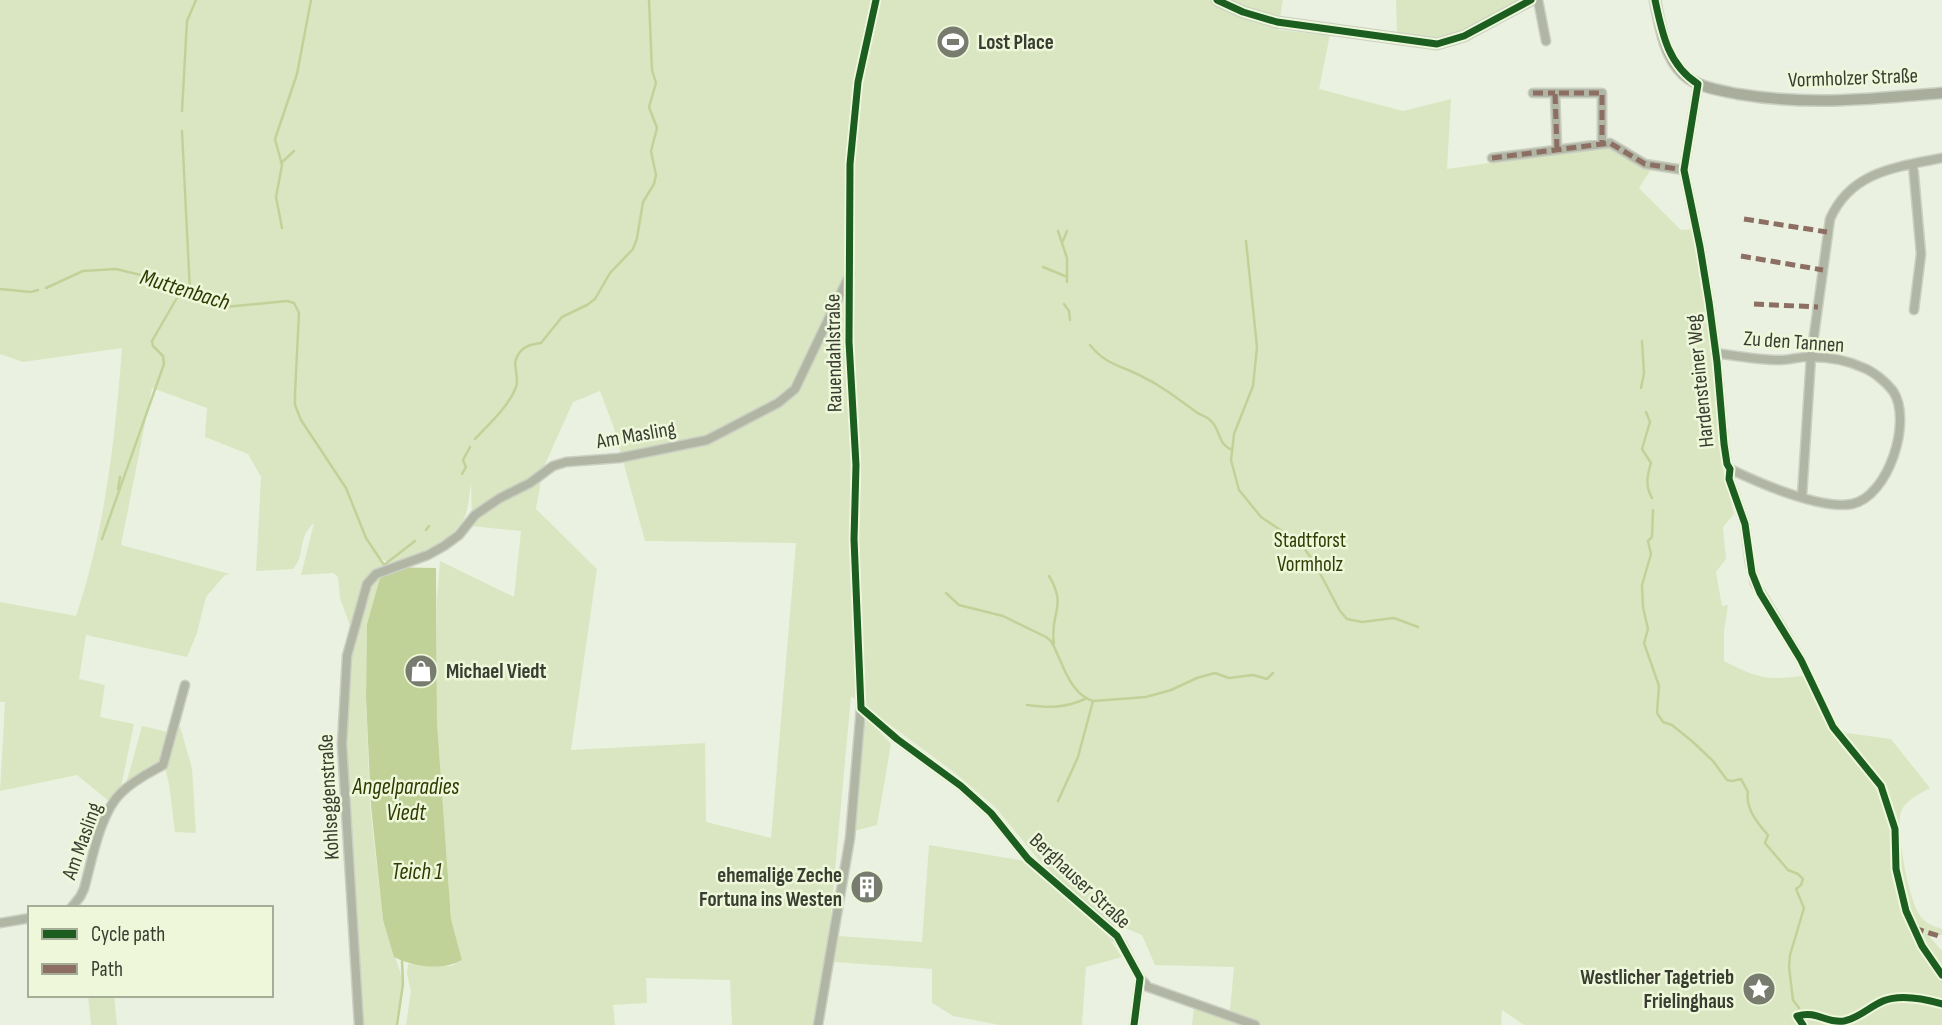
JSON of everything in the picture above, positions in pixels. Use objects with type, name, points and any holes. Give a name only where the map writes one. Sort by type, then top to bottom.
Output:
[{"type":"main road","points":[[1217,0],[1277,22],[1437,44],[1464,36],[1531,0]]},
{"type":"main road","points":[[1655,0],[1669,53],[1685,76],[1698,84]]},
{"type":"main road","name":"Vormholzer Straße","points":[[1698,84],[1765,98],[1804,102],[1870,100],[1942,93]]},
{"type":"street","name":"Rauendahlstraße","points":[[818,1025],[850,838],[861,708],[854,538],[856,465],[849,342],[850,163],[858,82],[876,0]]},
{"type":"street","points":[[1538,0],[1546,41]]},
{"type":"street","name":"Hardensteiner Weg","points":[[1698,84],[1684,170],[1700,247],[1716,353],[1729,479],[1745,524],[1749,562],[1755,583],[1801,660]]},
{"type":"street","points":[[1533,93],[1602,93],[1602,144]]},
{"type":"street","points":[[1555,93],[1557,149]]},
{"type":"street","points":[[1492,158],[1614,144],[1646,164],[1684,170]]},
{"type":"street","points":[[1802,496],[1811,357],[1827,232],[1835,207],[1852,187],[1881,172],[1942,158]]},
{"type":"street","points":[[1913,164],[1921,254],[1914,310]]},
{"type":"street","name":"Am Masling","points":[[376,574],[428,555],[444,546],[475,514],[554,466],[566,462],[619,458],[706,440],[778,403],[795,389],[850,274]]},
{"type":"street","name":"Zu den Tannen","points":[[1716,353],[1760,359],[1811,357],[1849,362],[1866,369],[1894,392],[1900,416],[1899,432],[1885,477],[1876,491],[1855,504],[1827,505],[1730,469]]},
{"type":"street","name":"Kohlseggenstraße","points":[[359,1025],[342,744],[343,709],[347,656],[367,584],[376,574]]},
{"type":"street","name":"Am Masling","points":[[73,906],[80,897],[112,803],[136,780],[163,765],[185,685]]},
{"type":"street","name":"Berghauser Straße","points":[[861,708],[897,739],[968,792],[995,818],[1028,859],[1108,927],[1122,944],[1140,978]]},
{"type":"street","points":[[0,923],[28,918]]},
{"type":"street","points":[[1134,1025],[1140,978]]},
{"type":"street","points":[[1140,978],[1158,991],[1255,1025]]},
{"type":"green space","name":"Stadtforst Vormholz","points":[[0,0],[1283,0],[1278,30],[1330,35],[1319,89],[1403,111],[1451,99],[1447,169],[1609,146],[1650,171],[1639,188],[1681,230],[1693,229],[1709,322],[1722,466],[1734,514],[1723,527],[1726,559],[1716,572],[1722,606],[1728,605],[1724,631],[1724,661],[1764,677],[1808,675],[1841,729],[1847,733],[1891,739],[1930,788],[1903,808],[1900,833],[1904,864],[1915,906],[1923,920],[1942,929],[1942,935],[1930,937],[1942,951],[1942,1025],[1524,1025],[1502,1010],[1501,1025],[1192,1025],[1194,1008],[1229,1021],[1234,967],[1155,965],[1142,935],[1113,923],[1048,871],[995,807],[955,773],[851,696],[830,925],[814,1025],[732,1025],[730,980],[646,978],[647,1003],[613,1005],[615,1025],[406,1025],[411,991],[408,964],[451,966],[462,960],[451,919],[437,722],[437,599],[440,561],[514,597],[521,531],[472,526],[471,482],[463,521],[444,541],[422,555],[399,563],[388,562],[379,557],[383,567],[367,624],[366,697],[370,806],[383,920],[404,984],[397,1025],[362,1025],[346,767],[352,631],[340,598],[338,577],[333,573],[301,575],[314,523],[305,534],[297,564],[293,569],[256,571],[261,477],[248,454],[205,437],[207,408],[152,388],[121,545],[230,574],[225,575],[206,597],[197,633],[187,657],[86,635],[79,679],[105,685],[100,717],[134,724],[121,787],[110,802],[77,775],[0,791],[5,702],[0,702],[0,602],[76,616],[94,551],[107,484],[122,348],[23,362],[0,354]],"holes":[[[600,391],[614,428],[645,541],[796,543],[771,838],[706,822],[705,743],[571,750],[597,569],[536,509],[543,469],[573,402]]]},
{"type":"green space","points":[[1396,0],[1519,0],[1452,37],[1427,39],[1397,36]]},
{"type":"green space","points":[[866,717],[891,744],[877,825],[854,831]]},
{"type":"green space","points":[[142,726],[176,734],[180,726],[192,768],[196,833],[175,832],[164,764],[126,784]]},
{"type":"green space","points":[[929,845],[1025,861],[1107,935],[1122,957],[1086,967],[1082,1025],[1000,1025],[953,1016],[932,1003],[932,969],[834,962],[838,936],[922,942]]},
{"type":"green space","points":[[88,997],[114,997],[117,1025],[91,1025]]},
{"type":"water","name":"Angelparadies Viedt","points":[[383,567],[436,568],[437,722],[451,919],[462,960],[446,966],[419,965],[394,957],[383,920],[371,806],[366,697],[367,624]]},
{"type":"waterway","points":[[182,111],[187,21],[196,0]]},
{"type":"waterway","points":[[282,228],[276,197],[282,165],[275,139],[297,74],[311,0]]},
{"type":"waterway","points":[[475,439],[513,394],[517,383],[515,363],[522,349],[541,343],[562,317],[595,299],[610,273],[633,249],[643,202],[654,184],[656,175],[651,151],[657,128],[649,107],[656,83],[652,70],[649,0]]},
{"type":"waterway","points":[[182,131],[190,292]]},
{"type":"waterway","points":[[281,163],[294,151]]},
{"type":"waterway","points":[[1058,231],[1067,258],[1067,282]]},
{"type":"waterway","points":[[1063,241],[1067,231]]},
{"type":"waterway","points":[[1246,241],[1257,347],[1253,386],[1234,434],[1231,460],[1239,490],[1261,517],[1301,544],[1347,619],[1362,622],[1394,618],[1418,627]]},
{"type":"waterway","points":[[1043,267],[1065,276]]},
{"type":"waterway","name":"Muttenbach","points":[[46,288],[83,271],[116,269],[153,278],[225,307],[287,301],[294,303],[299,313],[295,405],[301,420],[346,488],[366,538],[384,565],[415,541]]},
{"type":"waterway","name":"Muttenbach","points":[[0,289],[31,292],[38,290]]},
{"type":"waterway","points":[[102,539],[164,364],[163,356],[153,346],[152,341],[182,289]]},
{"type":"waterway","points":[[1064,304],[1069,311],[1070,320]]},
{"type":"waterway","points":[[1641,388],[1644,373],[1642,341]]},
{"type":"waterway","points":[[1090,345],[1108,361],[1156,384],[1208,419],[1224,444],[1232,450]]},
{"type":"waterway","points":[[1646,412],[1650,422],[1642,449],[1651,463],[1647,481],[1652,498]]},
{"type":"waterway","points":[[462,474],[466,467],[463,460],[470,447]]},
{"type":"waterway","points":[[118,489],[120,477]]},
{"type":"waterway","points":[[1653,510],[1652,537],[1648,541],[1651,554],[1642,585],[1648,629],[1644,643],[1659,686],[1657,713],[1663,722],[1672,725],[1713,761],[1727,780],[1741,779],[1748,792],[1750,810],[1768,835],[1765,843],[1788,870],[1803,879],[1796,889],[1804,908],[1789,967],[1793,1000],[1799,1008]]},
{"type":"waterway","points":[[426,530],[429,526]]},
{"type":"waterway","points":[[1049,576],[1058,603],[1054,643]]},
{"type":"waterway","points":[[946,593],[959,605],[1003,616],[1046,637],[1051,641],[1072,684],[1093,701],[1146,697],[1215,673],[1229,678],[1253,675],[1267,679],[1273,673]]},
{"type":"waterway","points":[[1027,705],[1057,707],[1085,699]]},
{"type":"waterway","points":[[1058,801],[1078,757],[1093,701]]},
{"type":"waterway","name":"Muttenbach","points":[[397,1025],[403,984],[402,961]]},
{"type":"marked path","points":[[1533,93],[1555,93]]},
{"type":"marked path","points":[[1557,149],[1555,93],[1602,93],[1602,144]]},
{"type":"marked path","points":[[1492,158],[1610,143],[1645,164],[1684,170]]},
{"type":"marked path","points":[[1744,219],[1827,232]]},
{"type":"marked path","points":[[1741,256],[1823,270]]},
{"type":"marked path","points":[[1754,304],[1818,307]]},
{"type":"marked path","points":[[1914,928],[1942,937]]},
{"type":"cycle path","points":[[876,0],[858,82],[850,164],[849,342],[856,465],[854,539],[861,708],[897,739],[961,786],[991,813],[1028,859],[1117,936],[1140,978],[1134,1025]]},
{"type":"cycle path","points":[[1217,0],[1243,12],[1277,22],[1437,44],[1464,36],[1531,0]]},
{"type":"cycle path","points":[[1655,0],[1673,58],[1698,84],[1684,170],[1709,302],[1724,444],[1730,469],[1729,479],[1745,524],[1752,573],[1760,593],[1801,660],[1833,727],[1881,786],[1895,829],[1896,869],[1906,911],[1922,946],[1942,975]]},
{"type":"cycle path","points":[[1803,1025],[1797,1016],[1811,1015],[1832,1021],[1844,1021],[1890,999],[1920,999],[1942,1004]]},
{"type":"place","name":"Lost Place","points":[[953,42]]},
{"type":"place","name":"Michael Viedt","points":[[421,671]]},
{"type":"place","name":"ehemalige Zeche Fortuna ins Westen","points":[[867,887]]},
{"type":"place","name":"Westlicher Tagetrieb Frielinghaus","points":[[1759,989]]},
{"type":"water label","name":"Teich 1","points":[[417,872]]}]
